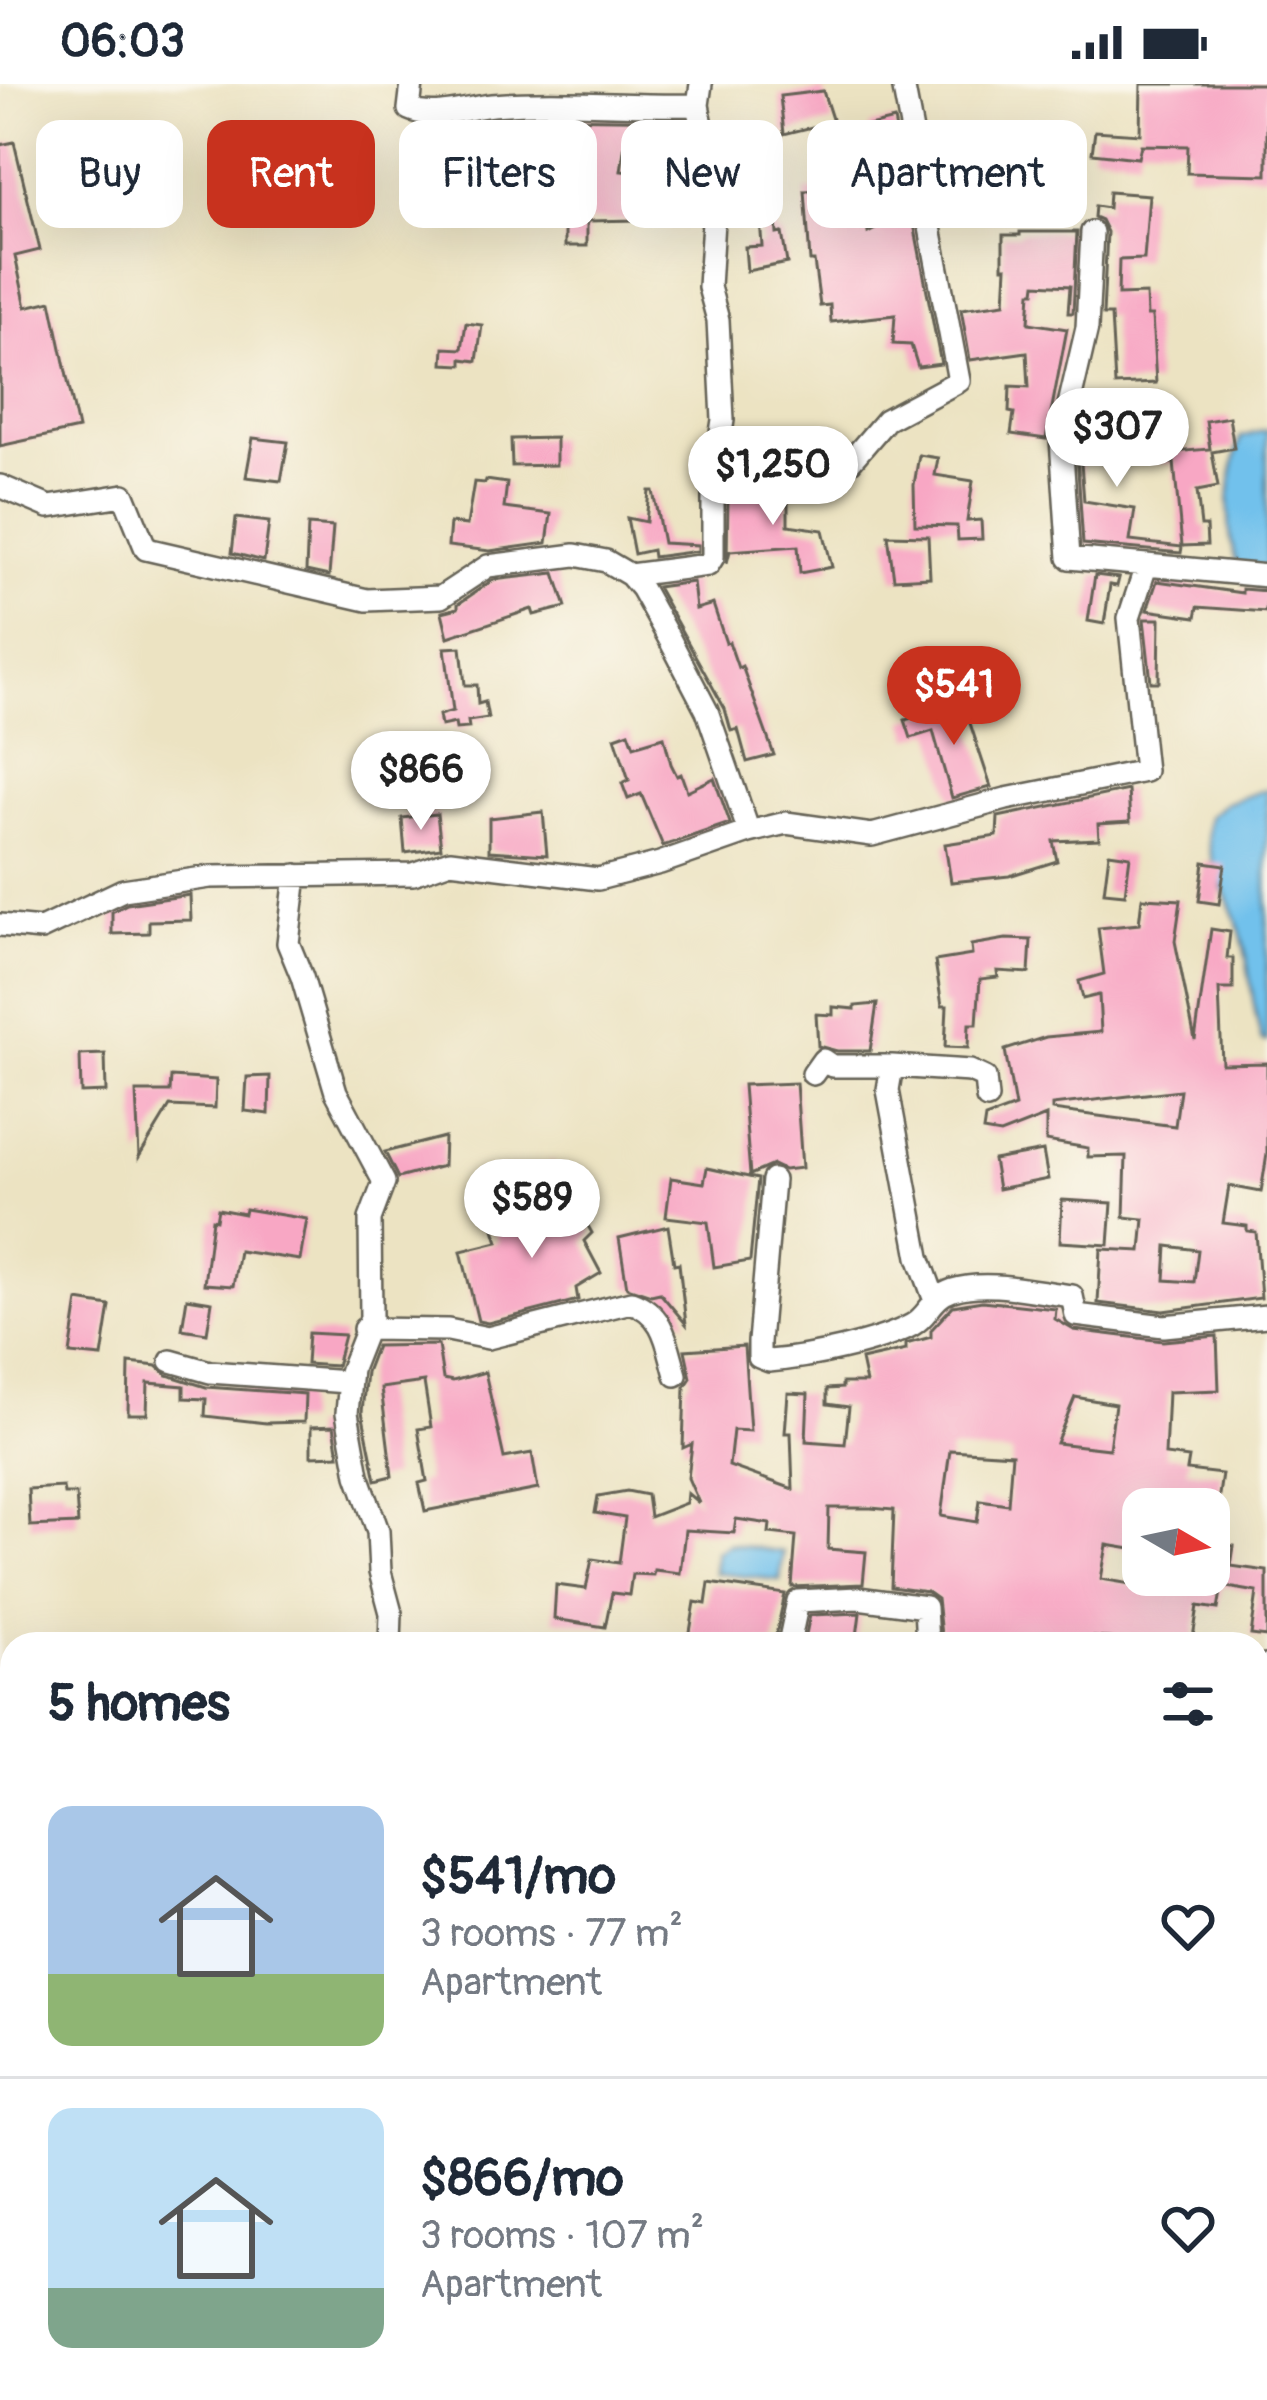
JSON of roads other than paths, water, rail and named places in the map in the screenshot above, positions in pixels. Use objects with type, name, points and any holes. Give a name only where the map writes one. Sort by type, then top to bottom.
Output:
[{"type":"street","points":[[412,84],[410,109],[430,115],[540,102],[700,94],[715,188],[709,287],[718,320],[723,420],[712,483],[713,557],[708,565],[630,575]]},
{"type":"street","points":[[712,483],[850,462],[886,420],[959,381],[903,84]]},
{"type":"street","points":[[1092,232],[1087,328],[1061,440],[1069,558],[1267,576]]},
{"type":"street","points":[[0,486],[49,507],[124,495],[146,549],[367,600],[441,597],[488,566],[575,555],[606,560],[630,575],[660,622],[706,711],[749,832]]},
{"type":"street","points":[[0,925],[41,929],[123,890],[210,877],[413,874],[450,861],[598,879],[786,823],[872,835],[1006,799],[1145,771],[1129,618],[1146,566]]},
{"type":"street","points":[[171,1361],[210,1372],[347,1382],[371,1318],[370,1219],[384,1182],[336,1092],[288,943],[296,875]]},
{"type":"street","points":[[813,1074],[823,1060],[832,1066],[970,1071],[985,1078],[987,1098]]},
{"type":"street","points":[[892,1066],[888,1090],[919,1257],[934,1298]]},
{"type":"street","points":[[773,1180],[759,1357],[785,1360],[830,1351],[916,1324],[934,1298],[979,1286],[1072,1296],[1076,1315],[1164,1326],[1267,1316]]},
{"type":"street","points":[[364,1329],[448,1330],[488,1338],[632,1302],[649,1309],[661,1324],[676,1375]]},
{"type":"street","points":[[351,1369],[347,1413],[358,1474],[377,1531],[390,1632]]},
{"type":"street","points":[[792,1632],[798,1601],[858,1598],[925,1606],[926,1632]]},
{"type":"water","points":[[1267,430],[1267,567],[1237,565],[1229,518],[1237,452],[1241,437]]},
{"type":"water","points":[[1267,789],[1267,1042],[1262,1041],[1244,945],[1212,860],[1208,831],[1209,816],[1226,803]]},
{"type":"water","points":[[728,1544],[783,1552],[780,1580],[714,1573],[716,1552]]}]
